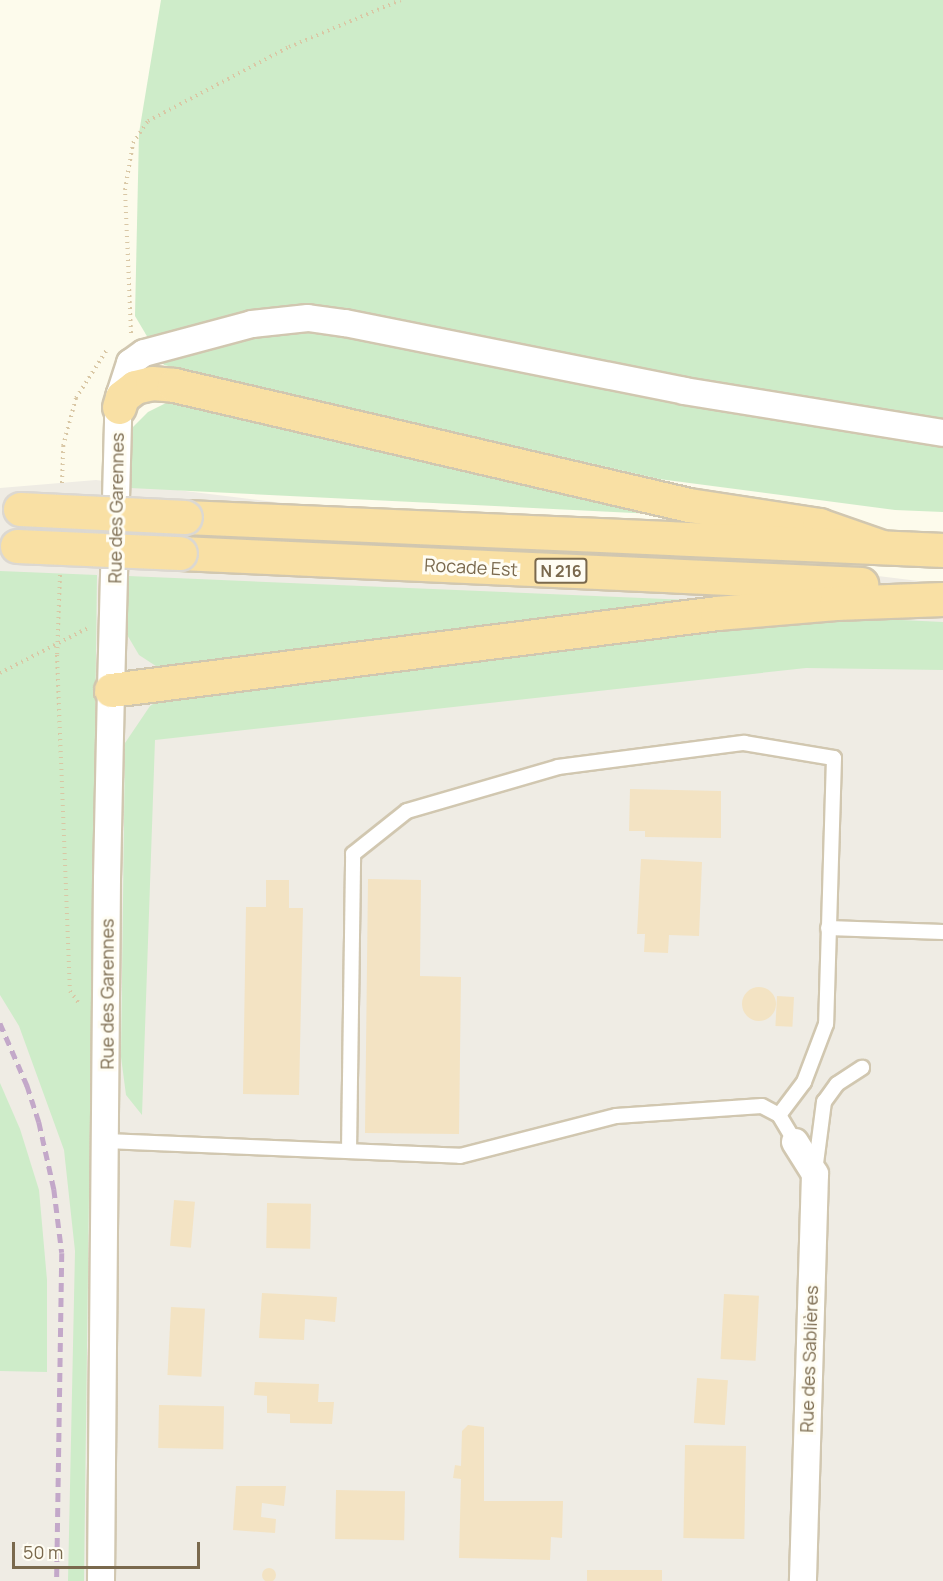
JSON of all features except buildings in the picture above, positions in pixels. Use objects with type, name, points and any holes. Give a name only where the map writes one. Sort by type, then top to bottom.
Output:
[{"type":"highway","points":[[119,407],[122,397],[135,387],[152,383],[174,385],[689,505],[819,525],[882,547]]},
{"type":"highway","name":"Rocade Est","points":[[10,509],[943,550]]},
{"type":"highway","name":"Rocade Est","points":[[8,545],[943,587]]},
{"type":"highway","points":[[111,690],[717,613],[836,603],[943,599]]},
{"type":"street","points":[[137,348],[274,320],[327,320],[684,391],[943,433]]},
{"type":"street","name":"Rue des Garennes","points":[[101,1581],[107,889],[119,407],[128,366],[135,357],[137,348]]},
{"type":"street","points":[[795,1142],[815,1174]]},
{"type":"street","name":"Rue des Sablières","points":[[803,1581],[815,1174]]},
{"type":"lane","points":[[349,1151],[353,854],[407,811],[558,767],[744,743],[834,758],[826,1024],[804,1082],[779,1115]]},
{"type":"lane","points":[[828,928],[943,932]]},
{"type":"lane","points":[[815,1174],[824,1102],[837,1084],[862,1068]]},
{"type":"lane","points":[[106,1141],[460,1156],[616,1116],[762,1106],[779,1115],[795,1142]]},
{"type":"path","points":[[62,492],[63,446],[76,398],[109,346],[137,348],[125,190],[133,142],[148,122],[289,47],[401,0]]},
{"type":"path","points":[[60,573],[58,643],[70,991],[80,1006],[81,1016]]},
{"type":"path","points":[[0,673],[113,615]]},
{"type":"shaded area","points":[[96,480],[943,584],[943,1581],[0,1581],[0,488]]},
{"type":"green space","points":[[161,0],[943,0],[943,512],[895,510],[659,479],[164,365],[135,316],[139,133]]},
{"type":"green space","points":[[174,399],[674,515],[130,488],[131,429],[148,412]]},
{"type":"green space","points":[[0,571],[97,575],[84,1581],[68,1581],[75,1251],[64,1150],[19,1026],[0,995]]},
{"type":"green space","points":[[128,576],[712,601],[162,670],[139,655],[126,633]]},
{"type":"green space","points":[[881,619],[943,622],[943,670],[806,668],[155,740],[142,1115],[126,1095],[121,1057],[125,743],[150,706],[176,689],[722,630]]},
{"type":"green space","points":[[0,1083],[20,1129],[39,1190],[47,1280],[47,1372],[0,1371]]},
{"type":"railway","points":[[0,1023],[27,1085],[39,1122],[54,1189],[62,1253],[57,1581]]}]
